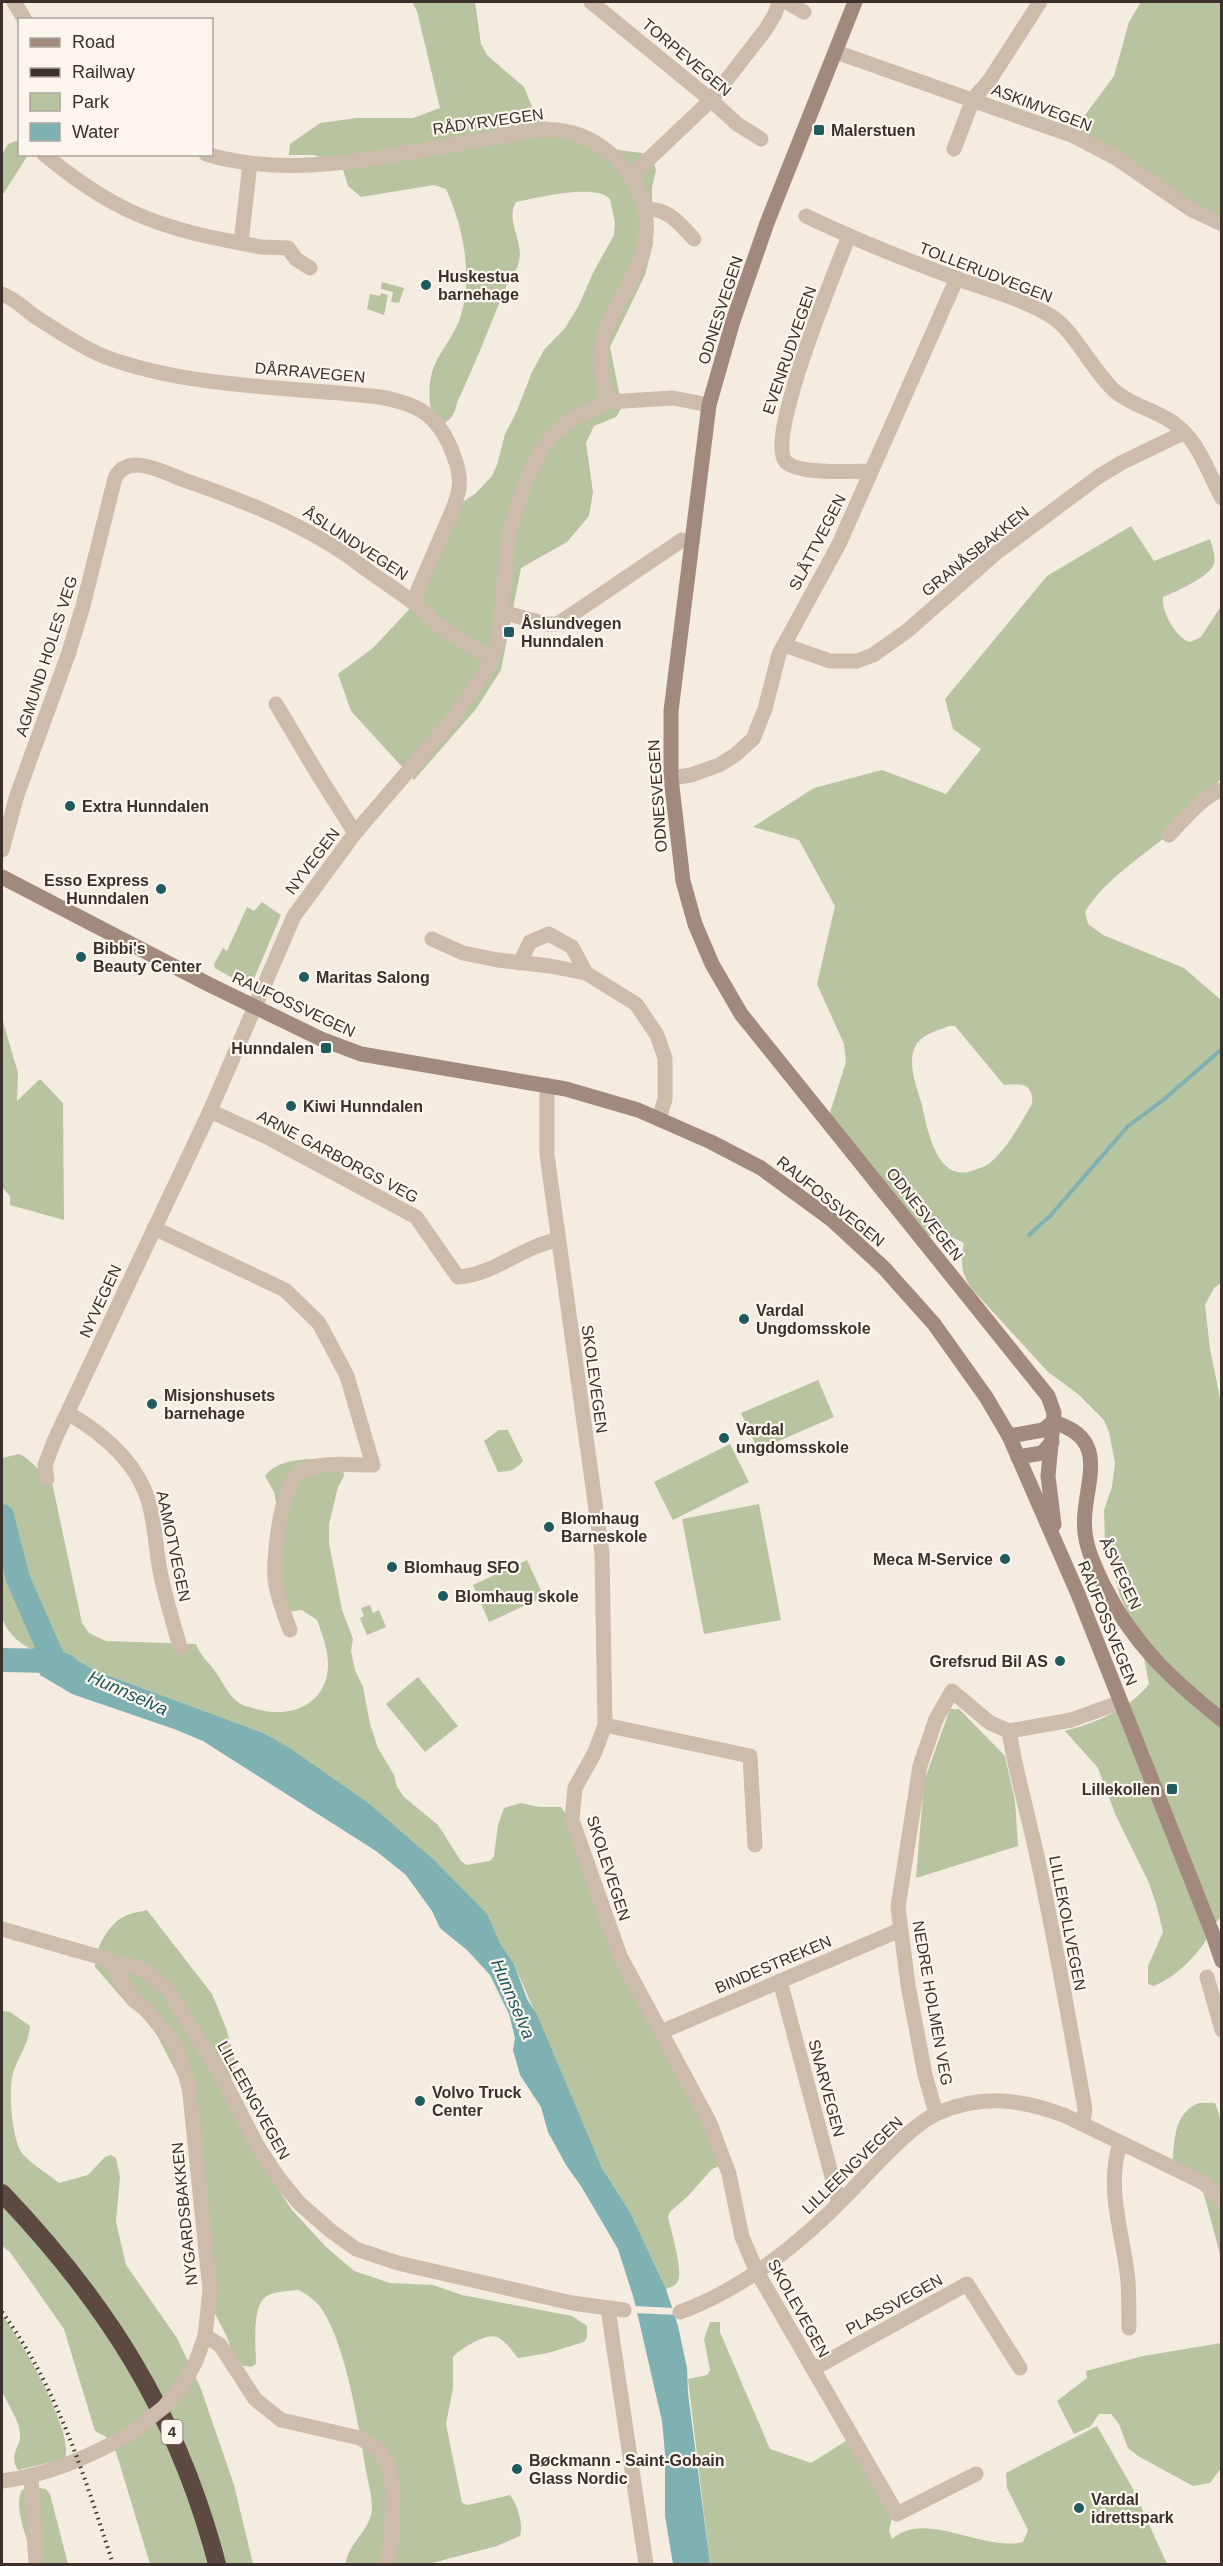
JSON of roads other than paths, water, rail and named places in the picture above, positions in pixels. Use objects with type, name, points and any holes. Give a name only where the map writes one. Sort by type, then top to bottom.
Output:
[{"type":"highway","name":"4","points":[[2,2193],[64,2263],[117,2336],[142,2376],[181,2452],[202,2511],[217,2565]]},
{"type":"main road","name":"ODNESVEGEN","points":[[855,2],[767,223],[733,321],[709,405],[671,711],[671,778],[682,881],[695,924],[712,964],[741,1014],[1045,1392],[1052,1405],[1053,1422],[1048,1488],[1057,1546]]},
{"type":"main road","name":"RAUFOSSVEGEN","points":[[2,877],[253,1007],[321,1039],[361,1054],[547,1085],[627,1107],[658,1119],[762,1168],[841,1228],[884,1268],[934,1324],[986,1397],[1009,1436],[1121,1701],[1212,1932],[1221,1961]]},
{"type":"main road","points":[[1009,1436],[1043,1430],[1053,1422]]},
{"type":"main road","name":"ÅSVEGEN","points":[[1053,1422],[1073,1429],[1084,1439],[1090,1451],[1092,1461],[1084,1519],[1086,1538],[1098,1573],[1120,1617],[1158,1665],[1221,1720]]},
{"type":"main road","points":[[1018,1457],[1042,1453],[1052,1442]]},
{"type":"street","points":[[14,2],[24,18]]},
{"type":"street","name":"TORPEVEGEN","points":[[591,2],[737,124],[761,139]]},
{"type":"street","points":[[631,176],[711,100],[766,29],[779,2]]},
{"type":"street","points":[[788,2],[804,12]]},
{"type":"street","points":[[954,149],[973,99],[989,81],[1040,2]]},
{"type":"street","name":"ASKIMVEGEN","points":[[836,52],[973,99],[1084,142],[1116,158],[1185,205],[1221,224]]},
{"type":"street","name":"RÅDYRVEGEN","points":[[213,155],[250,163],[296,166],[327,164],[484,140],[527,131],[559,130],[593,141],[621,164],[631,176],[645,210],[646,239],[639,262],[604,334],[601,373],[607,402]]},
{"type":"street","points":[[46,156],[72,178],[119,207],[159,224],[199,236],[261,247],[288,248],[296,259],[310,268]]},
{"type":"street","points":[[241,243],[250,163]]},
{"type":"street","points":[[645,210],[653,208],[673,217],[694,238]]},
{"type":"street","name":"TOLLERUDVEGEN","points":[[806,216],[849,236],[1052,316],[1065,327],[1108,385],[1124,398],[1174,423],[1198,448],[1221,498]]},
{"type":"street","name":"EVENRUDVEGEN","points":[[849,236],[796,375],[781,434],[780,453],[786,462],[798,468],[871,471]]},
{"type":"street","name":"SLÅTTVEGEN","points":[[671,778],[691,775],[719,765],[753,739],[765,709],[772,674],[784,645],[839,544],[957,278]]},
{"type":"street","name":"DÅRRAVEGEN","points":[[2,294],[16,301],[38,319],[94,351],[146,369],[252,385],[380,397],[401,401],[421,409],[431,417],[446,438],[458,467],[460,486],[413,602]]},
{"type":"street","name":"NYVEGEN","points":[[48,1479],[45,1465],[210,1111],[294,915],[355,833],[452,720],[493,658],[502,612],[508,542],[513,517],[529,473],[551,437],[573,418],[607,402],[674,398],[709,405]]},
{"type":"street","name":"GRANÅSBAKKEN","points":[[784,645],[830,661],[857,661],[873,655],[907,631],[996,552],[1098,477],[1120,463],[1184,433]]},
{"type":"street","name":"ÅSLUNDVEGEN","points":[[118,471],[134,465],[146,466],[231,496],[290,522],[333,547],[413,602],[434,621],[476,650],[493,658]]},
{"type":"street","name":"AGMUND HOLES VEG","points":[[2,850],[17,795],[68,655],[83,606],[118,471]]},
{"type":"street","points":[[502,612],[546,624],[558,624],[682,540]]},
{"type":"street","points":[[276,704],[316,773],[355,833]]},
{"type":"street","points":[[1169,835],[1200,804],[1216,791],[1221,790]]},
{"type":"street","points":[[520,963],[530,942],[549,934],[572,947],[586,974]]},
{"type":"street","points":[[432,939],[463,952],[586,974],[636,1004],[657,1035],[666,1058],[665,1099],[658,1119]]},
{"type":"street","name":"SKOLEVEGEN","points":[[547,1085],[547,1155],[602,1553],[605,1725],[595,1752],[574,1788],[572,1820],[620,1956],[710,2123],[729,2174],[742,2237],[757,2272],[897,2514],[976,2474]]},
{"type":"street","name":"ARNE GARBORGS VEG","points":[[210,1111],[265,1136],[416,1217],[458,1278],[474,1276],[533,1246],[558,1240]]},
{"type":"street","points":[[154,1228],[285,1290],[319,1323],[347,1376],[373,1465],[322,1464],[298,1473],[289,1484],[274,1563],[276,1586],[290,1630]]},
{"type":"street","name":"AAMOTVEGEN","points":[[68,1413],[95,1429],[123,1458],[141,1482],[149,1502],[165,1594],[180,1647]]},
{"type":"street","name":"NEDRE HOLMEN VEG","points":[[936,2113],[925,2075],[898,1907],[920,1766],[936,1719],[952,1691],[990,1723],[1009,1731]]},
{"type":"street","points":[[1009,1731],[1071,1720],[1121,1701]]},
{"type":"street","points":[[605,1725],[750,1756],[755,1845]]},
{"type":"street","name":"LILLEKOLLVEGEN","points":[[1009,1731],[1023,1802],[1038,1859],[1062,1984],[1085,2109],[1083,2123]]},
{"type":"street","name":"LILLEENGVEGEN","points":[[2,1929],[145,1970],[168,1990],[222,2078],[258,2147],[278,2177],[299,2203],[339,2237],[356,2248],[398,2263],[608,2309],[624,2310]]},
{"type":"street","name":"BINDESTREKEN","points":[[661,2032],[900,1930]]},
{"type":"street","name":"NYGARDSBAKKEN","points":[[2,2481],[31,2477],[68,2465],[130,2434],[164,2407],[183,2385],[196,2361],[205,2336],[210,2273],[189,2085],[174,2042],[130,1995],[108,1958]]},
{"type":"street","points":[[1206,1977],[1221,2030]]},
{"type":"street","name":"SNARVEGEN","points":[[780,1981],[839,2203]]},
{"type":"street","name":"LILLEENGVEGEN","points":[[680,2312],[757,2272],[788,2249],[839,2203],[900,2141],[936,2113],[967,2104],[1000,2099],[1047,2109],[1083,2123],[1120,2144],[1204,2183],[1221,2201]]},
{"type":"street","points":[[1120,2144],[1115,2159],[1115,2190],[1128,2282],[1129,2328]]},
{"type":"street","name":"PLASSVEGEN","points":[[813,2369],[967,2284],[1020,2368]]},
{"type":"street","points":[[608,2309],[646,2565]]},
{"type":"street","points":[[205,2336],[220,2345],[255,2399],[281,2420],[360,2438],[378,2449],[389,2466],[393,2490],[392,2537],[387,2565]]},
{"type":"street","points":[[31,2477],[36,2565]]},
{"type":"water","points":[[50,1634],[59,1650],[96,1671],[261,1732],[288,1747],[367,1802],[434,1860],[487,1914],[500,1943],[514,1964],[527,1999],[537,2015],[602,2168],[630,2212],[666,2289],[678,2326],[687,2368],[688,2393],[710,2564],[673,2564],[665,2516],[665,2453],[662,2421],[634,2299],[618,2249],[566,2165],[548,2132],[541,2107],[520,2075],[513,2050],[515,2038],[509,2014],[490,1975],[468,1951],[440,1928],[432,1911],[406,1875],[376,1851],[203,1741],[72,1694],[40,1675],[34,1650],[42,1638]]},
{"type":"waterway","points":[[1029,1235],[1051,1215],[1128,1126],[1162,1101],[1222,1049]]},
{"type":"waterway","points":[[2,1516],[18,1579],[54,1661]]},
{"type":"waterway","name":"Hunnselva","points":[[2,1660],[54,1661],[67,1667]]},
{"type":"railway","points":[[2,2312],[39,2370],[54,2402],[80,2466],[113,2564]]},
{"type":"place","name":"Malerstuen","points":[[819,130]]},
{"type":"place","name":"Huskestua barnehage","points":[[426,285]]},
{"type":"place","name":"Åslundvegen Hunndalen","points":[[509,632]]},
{"type":"place","name":"Extra Hunndalen","points":[[70,806]]},
{"type":"place","name":"Esso Express Hunndalen","points":[[161,889]]},
{"type":"place","name":"Bibbi's Beauty Center","points":[[81,957]]},
{"type":"place","name":"Maritas Salong","points":[[304,977]]},
{"type":"place","name":"Hunndalen","points":[[326,1048]]},
{"type":"place","name":"Kiwi Hunndalen","points":[[291,1106]]},
{"type":"place","name":"Vardal Ungdomsskole","points":[[744,1319]]},
{"type":"place","name":"Misjonshusets barnehage","points":[[152,1404]]},
{"type":"place","name":"Vardal ungdomsskole","points":[[724,1438]]},
{"type":"place","name":"Blomhaug Barneskole","points":[[549,1527]]},
{"type":"place","name":"Meca M-Service","points":[[1005,1559]]},
{"type":"place","name":"Blomhaug SFO","points":[[392,1567]]},
{"type":"place","name":"Blomhaug skole","points":[[443,1596]]},
{"type":"place","name":"Grefsrud Bil AS","points":[[1060,1661]]},
{"type":"place","name":"Lillekollen","points":[[1172,1789]]},
{"type":"place","name":"Volvo Truck Center","points":[[420,2101]]},
{"type":"place","name":"Bøckmann - Saint-Gobain Glass Nordic","points":[[517,2469]]},
{"type":"place","name":"Vardal idrettspark","points":[[1079,2508]]}]
